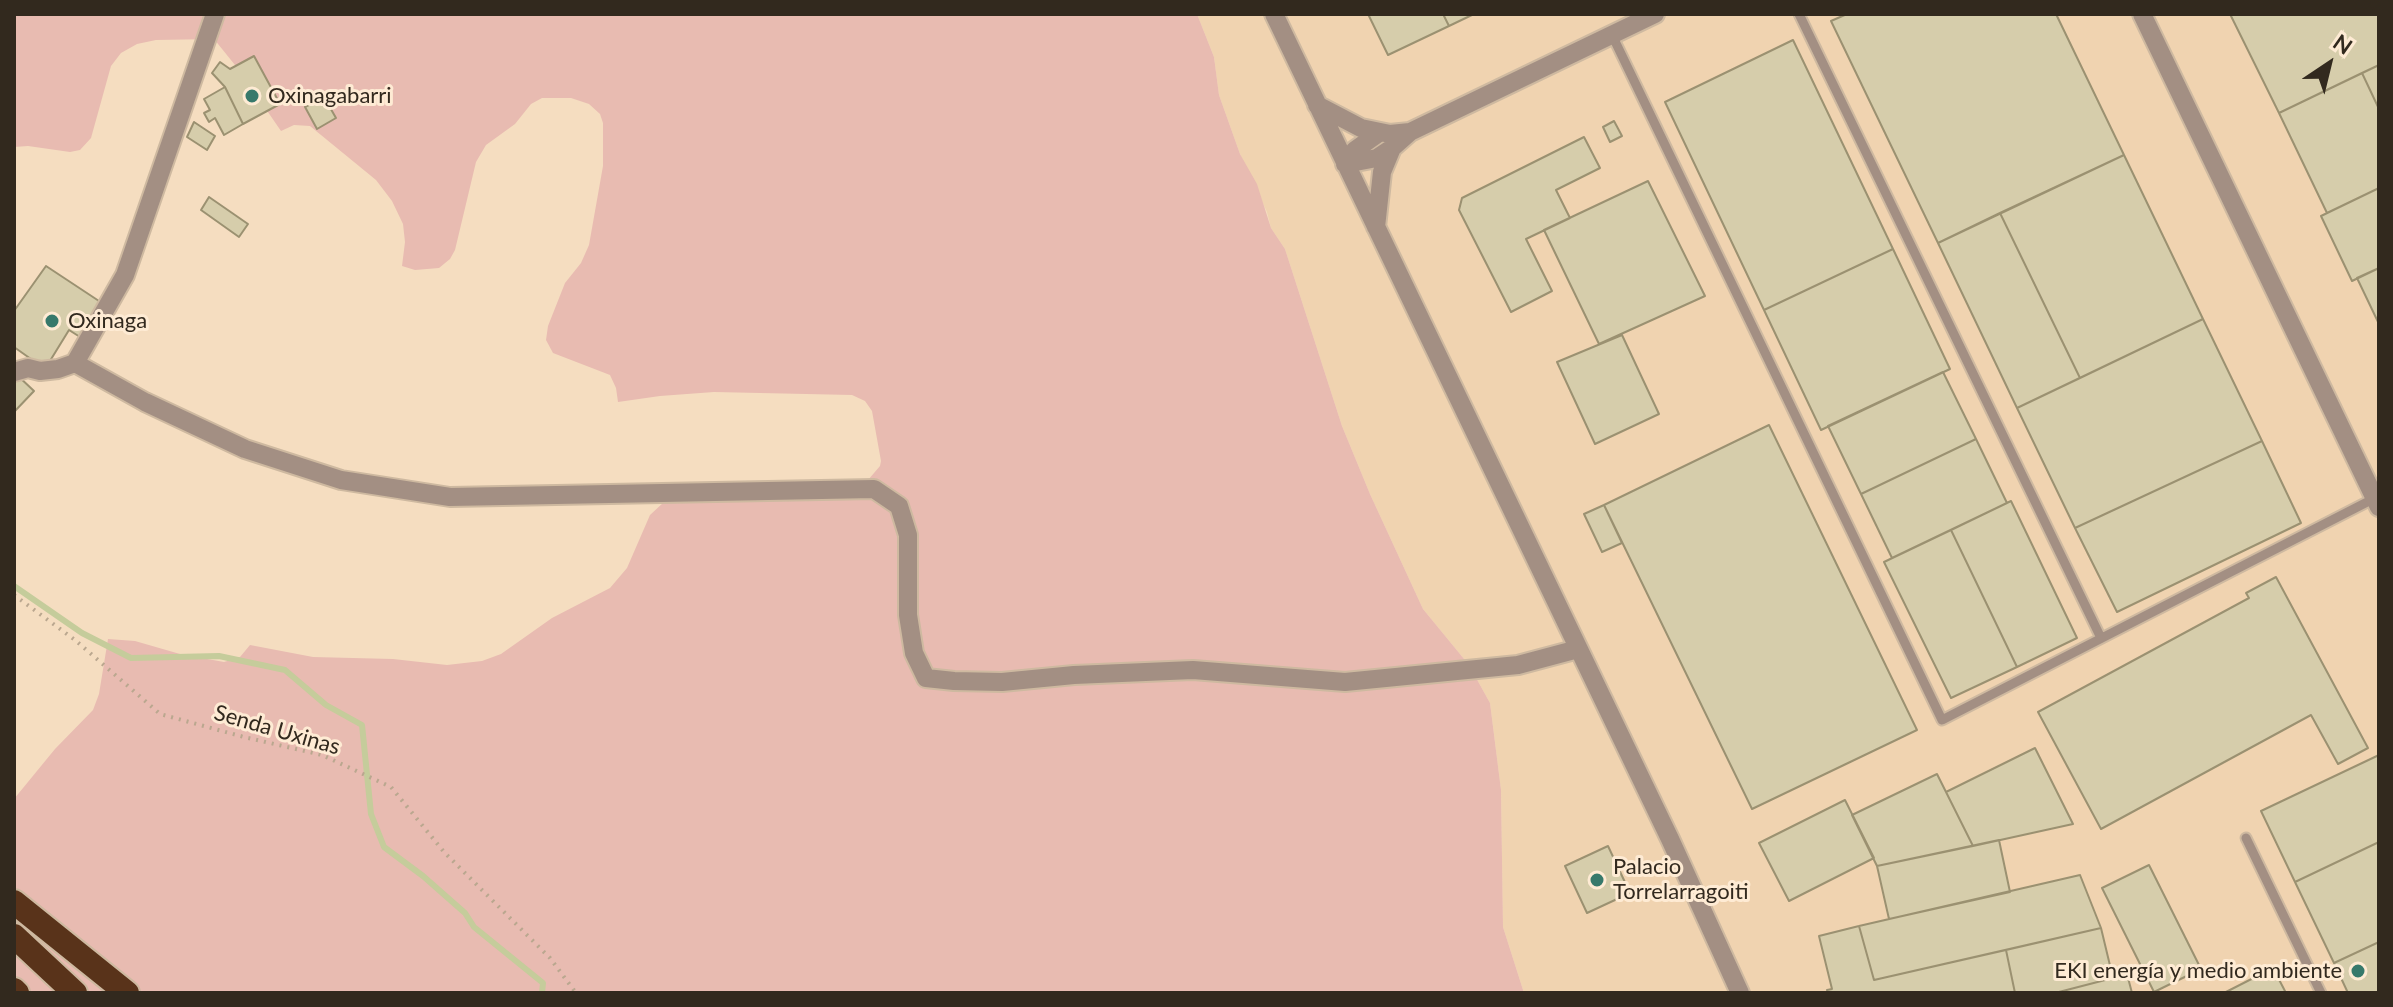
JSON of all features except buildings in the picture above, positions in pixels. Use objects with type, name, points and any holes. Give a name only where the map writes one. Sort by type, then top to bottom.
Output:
[{"type":"highway","points":[[14,902],[127,993]]},
{"type":"highway","points":[[14,936],[75,993]]},
{"type":"street","points":[[14,372],[28,368],[40,371],[58,369],[75,363],[125,275],[215,14]]},
{"type":"street","points":[[1274,14],[1740,993]]},
{"type":"street","points":[[1345,164],[1377,158],[1410,132],[1655,14]]},
{"type":"street","points":[[2142,14],[2377,503]]},
{"type":"street","points":[[1317,105],[1361,128],[1379,133],[1410,132]]},
{"type":"street","points":[[1345,164],[1355,150],[1379,133]]},
{"type":"street","points":[[1376,228],[1382,172],[1392,148]]},
{"type":"street","points":[[75,363],[145,402],[245,449],[341,480],[419,493],[481,497],[874,489],[899,506],[908,535],[908,615],[914,653],[926,678],[1002,682],[1074,675],[1193,670],[1345,682],[1518,665],[1578,649]]},
{"type":"lane","points":[[1799,14],[2101,638]]},
{"type":"lane","points":[[1612,35],[1942,720],[2101,638],[2377,503]]},
{"type":"lane","points":[[2246,838],[2321,993]]},
{"type":"path","name":"Senda Uxinas","points":[[14,595],[75,640],[160,714],[322,755],[391,787],[444,852],[550,958],[576,993]]},
{"type":"shaded area","points":[[14,14],[1197,14],[1214,57],[1219,95],[1240,154],[1257,184],[1271,228],[1285,249],[1342,426],[1370,494],[1423,609],[1469,665],[1490,703],[1501,790],[1503,927],[1524,993],[14,993],[14,799],[55,749],[93,710],[99,694],[108,639],[135,641],[224,662],[240,657],[250,645],[313,657],[393,659],[447,665],[482,661],[501,654],[552,618],[610,588],[627,568],[650,515],[664,502],[708,486],[734,482],[868,480],[881,461],[872,411],[865,401],[852,395],[714,392],[618,402],[610,375],[553,353],[546,340],[548,326],[565,283],[581,263],[589,245],[603,166],[603,123],[600,114],[589,104],[571,98],[542,98],[531,104],[515,124],[486,145],[476,162],[455,250],[450,259],[439,268],[415,270],[402,266],[405,242],[403,224],[392,201],[376,180],[310,126],[294,125],[281,131],[214,39],[156,40],[137,44],[121,53],[111,66],[91,138],[80,150],[70,152],[14,147]]},
{"type":"shaded area","points":[[1197,14],[2379,14],[2379,993],[1524,993],[1503,927],[1501,790],[1490,703],[1469,665],[1423,609],[1370,494],[1342,426],[1285,249],[1271,228],[1267,212],[1240,154],[1219,95],[1214,57]]},
{"type":"waterway","points":[[14,586],[82,633],[131,658],[219,656],[285,670],[326,705],[362,725],[371,814],[384,847],[423,876],[465,913],[474,927],[543,983],[542,993]]},
{"type":"place","name":"Oxinagabarri","points":[[252,96]]},
{"type":"place","name":"Oxinaga","points":[[52,321]]},
{"type":"place","name":"Palacio Torrelarragoiti","points":[[1597,880]]},
{"type":"place","name":"EKI energía y medio ambiente","points":[[2358,971]]}]
